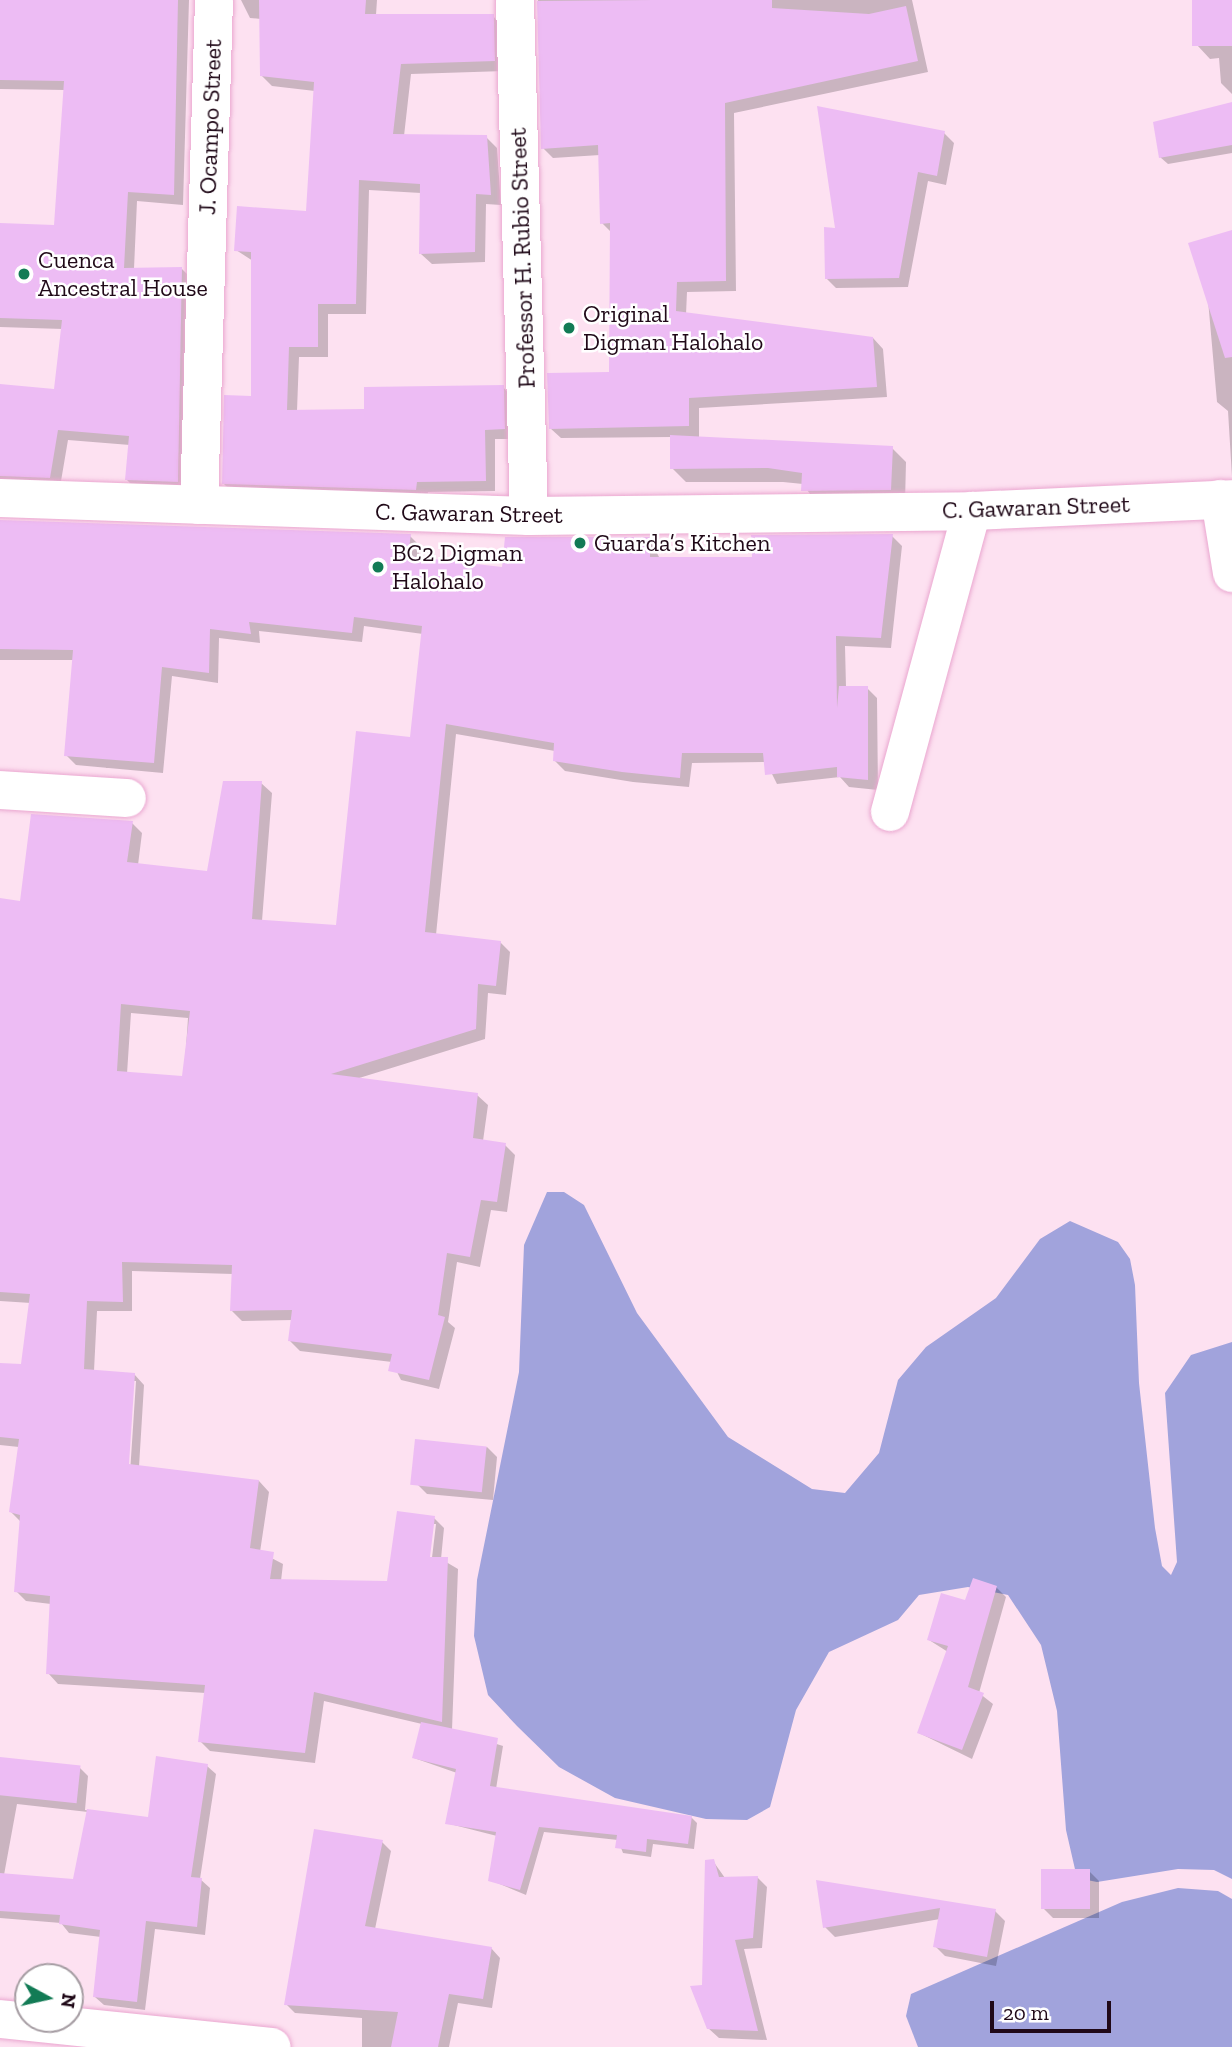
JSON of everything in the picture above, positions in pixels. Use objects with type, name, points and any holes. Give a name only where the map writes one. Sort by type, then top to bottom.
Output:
[{"type":"street","name":"J. Ocampo Street","points":[[199,505],[214,0]]},
{"type":"street","name":"Professor H. Rubio Street","points":[[515,0],[529,516]]},
{"type":"street","name":"C. Gawaran Street","points":[[0,498],[529,516],[972,511],[1226,499]]},
{"type":"street","points":[[1226,499],[1232,573]]},
{"type":"street","points":[[890,813],[972,511]]},
{"type":"street","points":[[0,790],[127,798]]},
{"type":"street","points":[[0,2019],[272,2047]]},
{"type":"water","points":[[547,1192],[564,1192],[584,1205],[637,1313],[728,1437],[812,1489],[845,1493],[879,1453],[898,1380],[926,1347],[996,1298],[1040,1239],[1070,1221],[1118,1242],[1130,1259],[1135,1285],[1139,1383],[1155,1528],[1162,1566],[1171,1575],[1177,1562],[1165,1393],[1191,1355],[1232,1342],[1232,1879],[1214,1870],[1178,1869],[1097,1882],[1077,1878],[1066,1830],[1057,1711],[1041,1645],[1008,1595],[968,1587],[919,1595],[898,1620],[829,1652],[796,1710],[770,1807],[747,1820],[706,1819],[615,1798],[559,1767],[517,1726],[488,1695],[474,1636],[477,1580],[519,1372],[524,1245]]},
{"type":"water","points":[[1178,1888],[1218,1891],[1232,1899],[1232,2047],[918,2047],[906,2016],[911,1994],[1122,1902]]},
{"type":"building","points":[[0,0],[178,0],[174,195],[128,192],[124,268],[182,267],[178,482],[125,480],[129,436],[58,430],[50,478],[0,476],[0,384],[54,389],[62,320],[0,318],[0,223],[54,225],[64,81],[0,80]]},
{"type":"building","points":[[259,0],[366,0],[365,14],[494,14],[495,61],[401,64],[393,134],[487,135],[491,195],[476,194],[475,252],[419,254],[420,184],[359,180],[356,304],[318,304],[318,347],[289,347],[287,410],[364,409],[364,387],[504,385],[505,429],[485,430],[486,481],[417,482],[416,490],[222,484],[224,395],[251,396],[251,252],[234,251],[237,206],[306,211],[314,82],[260,76]]},
{"type":"building","points":[[772,0],[772,8],[869,14],[906,6],[918,61],[725,103],[726,281],[677,282],[676,311],[873,337],[877,387],[689,398],[689,426],[549,429],[547,373],[609,372],[610,223],[600,224],[598,145],[541,149],[537,1]]},
{"type":"building","points":[[1192,0],[1232,0],[1232,46],[1192,46]]},
{"type":"building","points":[[1232,102],[1232,145],[1159,158],[1153,122]]},
{"type":"building","points":[[817,106],[945,131],[937,176],[918,172],[899,278],[825,279],[824,227],[835,228]]},
{"type":"building","points":[[1232,230],[1232,357],[1225,358],[1188,243]]},
{"type":"building","points":[[670,435],[893,446],[891,490],[801,491],[802,473],[768,468],[670,469]]},
{"type":"building","points":[[0,520],[411,534],[408,556],[502,567],[505,537],[650,537],[650,557],[752,557],[751,535],[893,534],[881,638],[836,636],[837,708],[839,686],[868,686],[868,780],[837,777],[837,767],[765,775],[763,753],[682,753],[680,778],[622,772],[553,761],[554,743],[446,724],[425,932],[501,941],[496,986],[478,984],[476,1029],[331,1074],[478,1093],[473,1138],[506,1143],[497,1202],[481,1200],[470,1257],[447,1253],[438,1315],[445,1317],[429,1380],[388,1371],[392,1354],[288,1341],[292,1310],[230,1311],[232,1265],[122,1262],[123,1302],[87,1301],[84,1369],[135,1373],[129,1464],[259,1480],[250,1548],[274,1552],[270,1579],[387,1581],[397,1511],[435,1516],[430,1557],[448,1557],[442,1722],[314,1692],[305,1753],[198,1742],[205,1685],[46,1674],[50,1596],[14,1592],[20,1515],[9,1512],[19,1439],[0,1437],[0,1363],[21,1364],[30,1294],[0,1292],[0,898],[20,901],[31,814],[133,821],[127,862],[207,871],[223,781],[262,781],[252,919],[336,925],[356,731],[410,737],[422,626],[354,617],[352,633],[249,622],[251,634],[210,629],[209,673],[162,667],[154,763],[64,756],[73,650],[0,649]],"holes":[[[121,1004],[190,1011],[182,1076],[117,1071]]]},
{"type":"building","points":[[415,1439],[487,1447],[482,1492],[410,1485]]},
{"type":"building","points":[[973,1578],[997,1586],[968,1687],[984,1693],[962,1750],[917,1733],[948,1646],[927,1640],[941,1593],[965,1600]]},
{"type":"building","points":[[421,1722],[498,1738],[490,1786],[692,1816],[688,1844],[647,1839],[646,1852],[615,1848],[617,1835],[539,1827],[520,1890],[488,1881],[496,1832],[445,1824],[456,1769],[412,1758]]},
{"type":"building","points":[[156,1756],[208,1764],[191,1877],[202,1878],[197,1927],[146,1921],[137,2002],[93,1997],[100,1930],[59,1924],[60,1915],[0,1911],[0,1873],[73,1879],[87,1809],[148,1817]]},
{"type":"building","points":[[0,1757],[81,1765],[77,1803],[0,1795]]},
{"type":"building","points":[[314,1829],[383,1840],[365,1926],[492,1947],[483,1999],[449,1994],[438,2047],[391,2047],[398,2012],[284,2005]]},
{"type":"building","points":[[714,1859],[719,1877],[758,1876],[753,1938],[735,1940],[758,2031],[707,2029],[690,1986],[702,1985],[705,1860]]},
{"type":"building","points":[[1041,1869],[1090,1869],[1090,1909],[1041,1909]]},
{"type":"building","points":[[816,1880],[996,1909],[987,1957],[933,1947],[940,1908],[823,1928]]},
{"type":"place","name":"Cuenca Ancestral House","points":[[24,274]]},
{"type":"place","name":"Original Digman Halohalo","points":[[569,328]]},
{"type":"place","name":"Guarda’s Kitchen","points":[[580,543]]},
{"type":"place","name":"BC2 Digman Halohalo","points":[[378,567]]}]
